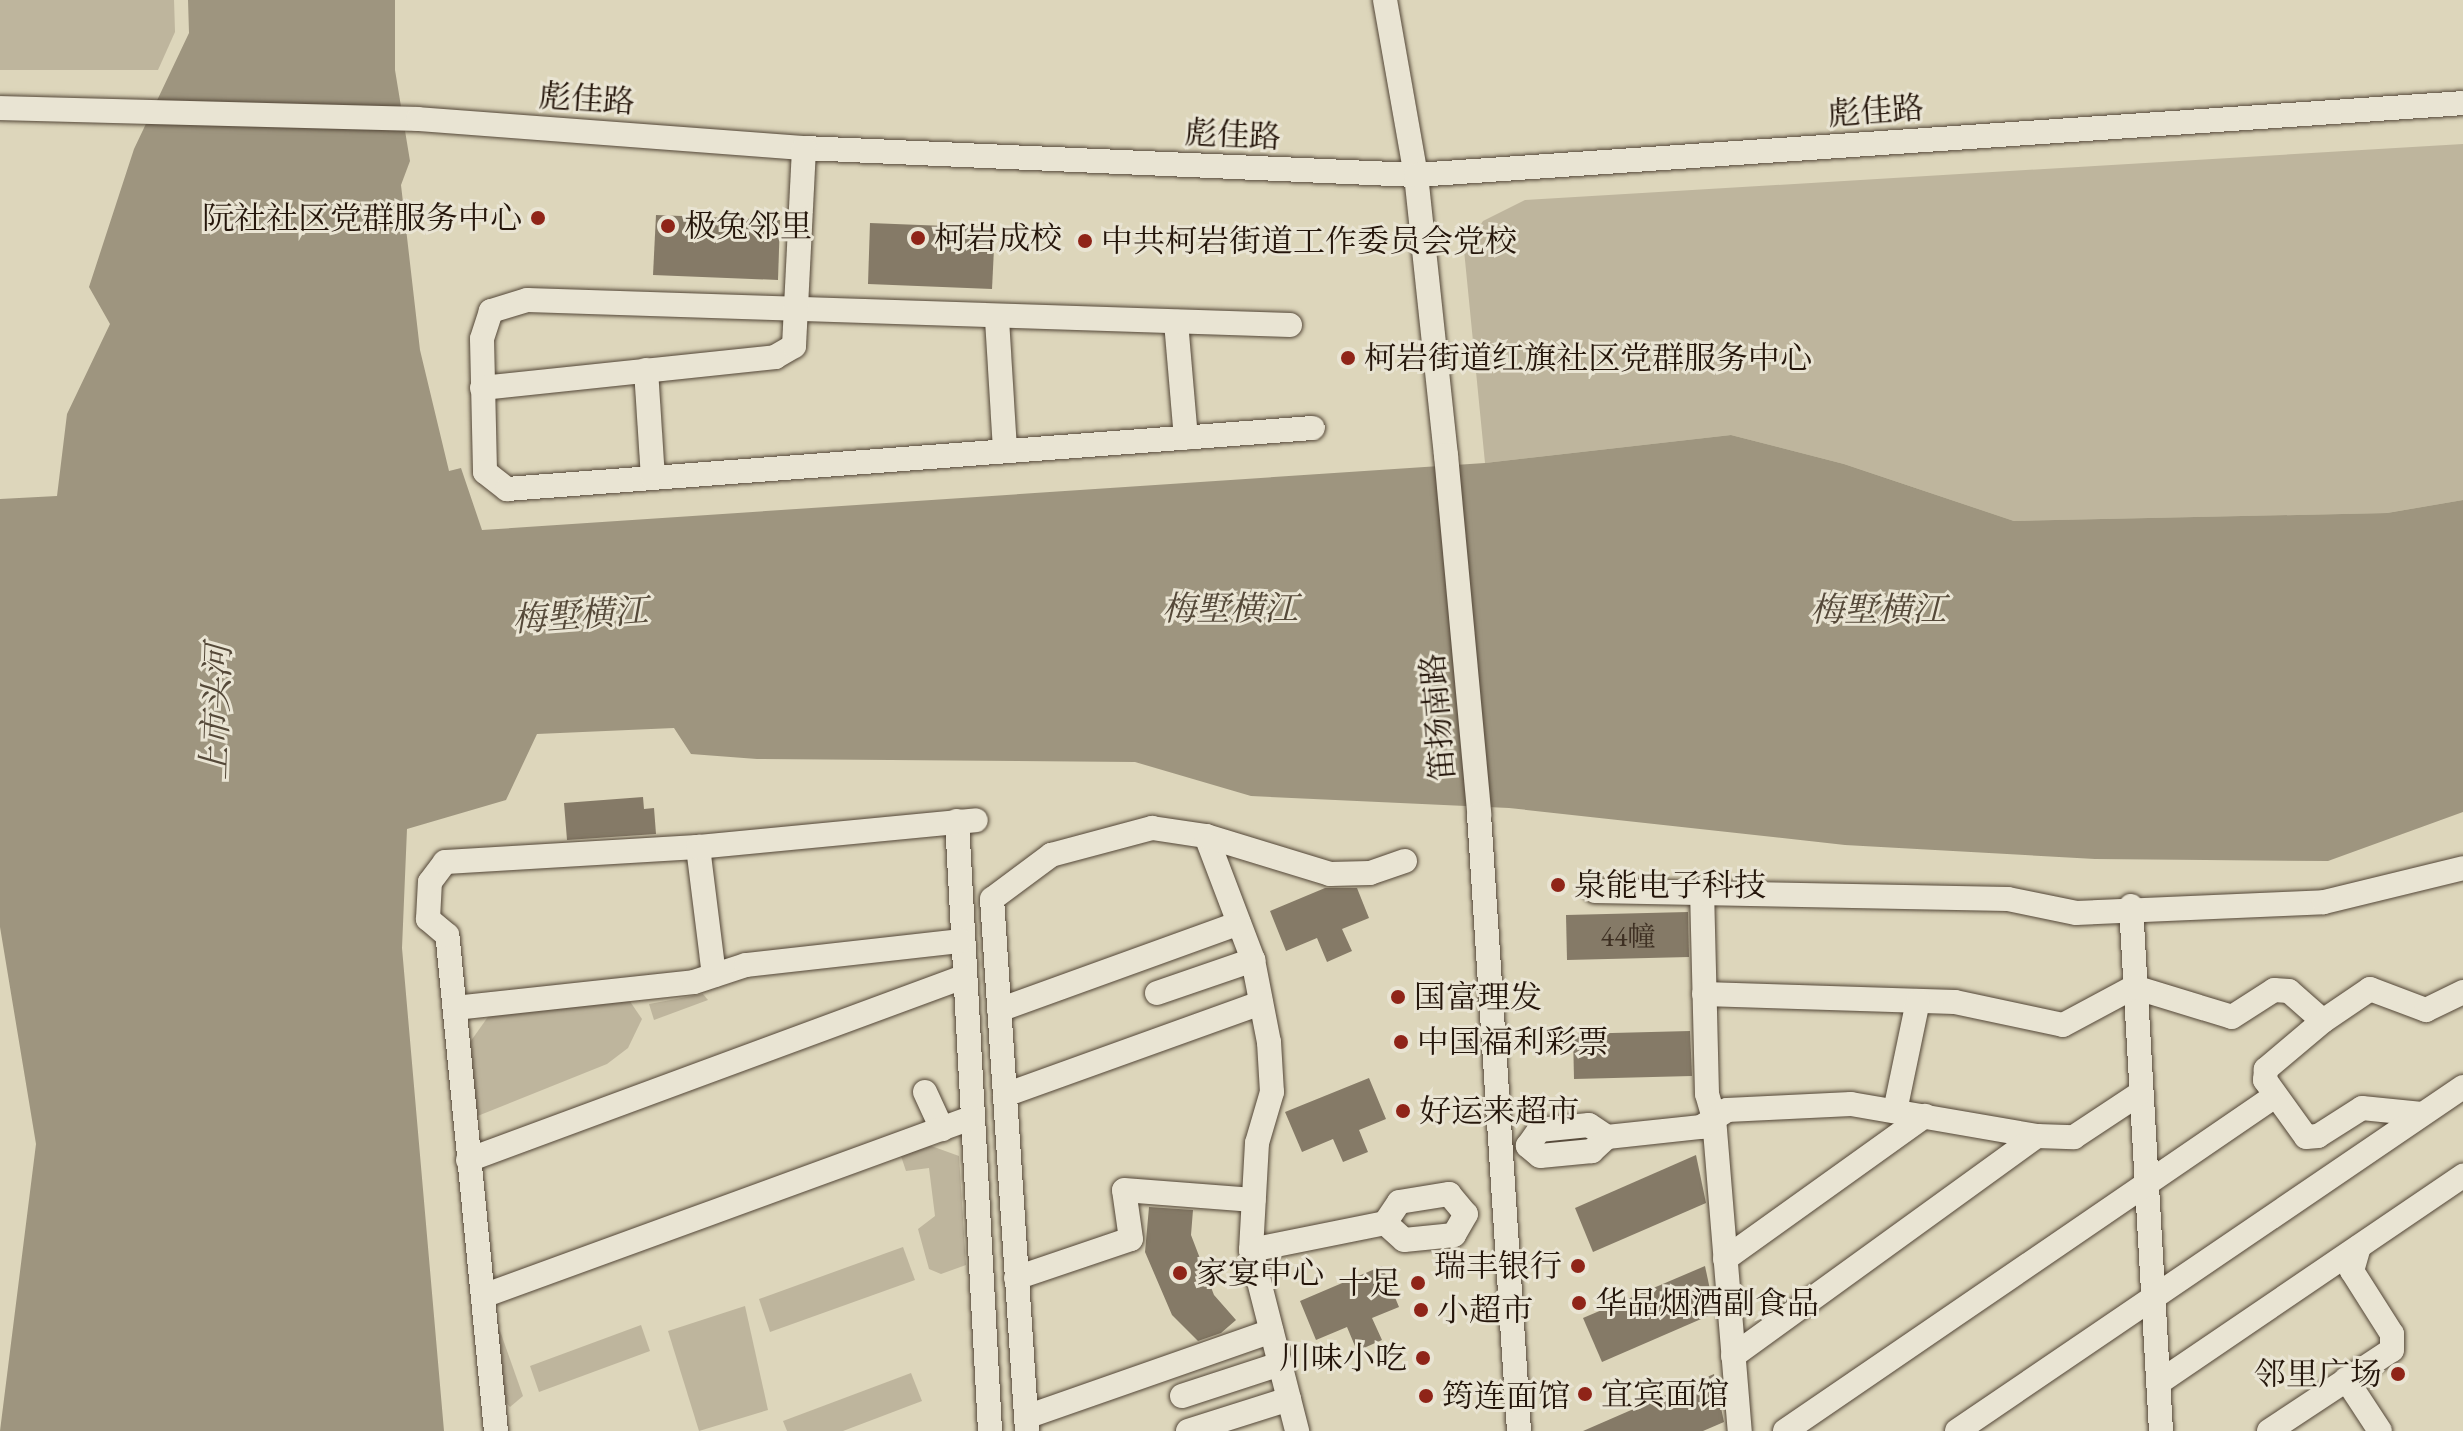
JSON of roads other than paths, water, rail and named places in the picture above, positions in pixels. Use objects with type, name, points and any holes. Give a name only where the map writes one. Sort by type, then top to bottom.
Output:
[{"type":"street","name":"笛扬南路","points":[[1385,0],[1416,175],[1446,455],[1479,814],[1519,1431]]},
{"type":"street","name":"彪佳路","points":[[0,108],[110,108],[418,119],[804,148],[1416,175],[2463,103]]},
{"type":"street","points":[[482,388],[775,357],[794,346],[792,310],[804,148]]},
{"type":"street","points":[[1290,325],[997,319],[527,300],[491,311],[482,339],[485,472],[507,489],[1313,428]]},
{"type":"street","points":[[997,319],[1005,451]]},
{"type":"street","points":[[1176,322],[1186,438]]},
{"type":"street","points":[[646,370],[653,478]]},
{"type":"street","points":[[496,1431],[447,935],[428,919],[430,882],[445,862],[698,847],[966,821],[961,941],[990,1431]]},
{"type":"street","points":[[1271,1331],[1026,1424],[992,899],[1051,855],[1152,828],[1206,836],[1330,874],[1370,873],[1405,861]]},
{"type":"street","points":[[1206,836],[1253,960],[1261,1003],[1272,1092],[1257,1143],[1251,1250],[1297,1431]]},
{"type":"street","points":[[698,847],[714,975]]},
{"type":"street","points":[[1595,891],[1702,889],[2008,899],[2076,913],[2131,906],[2324,902],[2463,868]]},
{"type":"street","points":[[1702,889],[1707,1094],[1714,1118],[1740,1431]]},
{"type":"street","points":[[2131,906],[2139,1094],[2160,1423],[2137,1431]]},
{"type":"street","points":[[999,1010],[1239,923]]},
{"type":"street","points":[[455,1008],[714,975],[746,965],[961,941]]},
{"type":"street","points":[[1157,993],[1253,960]]},
{"type":"street","points":[[468,1160],[963,977]]},
{"type":"street","points":[[1704,994],[1955,1002],[2063,1025],[2134,987],[2232,1017],[2274,990],[2289,991],[2323,1021]]},
{"type":"street","points":[[2422,1114],[2362,1108],[2318,1136],[2306,1137],[2275,1096],[2266,1069],[2323,1021],[2370,989],[2426,1010],[2463,992]]},
{"type":"street","points":[[1895,1111],[1918,1001]]},
{"type":"street","points":[[1005,1095],[1261,1003]]},
{"type":"street","points":[[1957,1431],[2463,1087]]},
{"type":"street","points":[[925,1092],[942,1129]]},
{"type":"street","points":[[1501,1148],[1528,1146],[1540,1156],[1592,1151],[1607,1137],[1701,1127],[1727,1110],[1851,1104],[2037,1136],[2074,1137],[2139,1094]]},
{"type":"street","points":[[1785,1431],[2275,1096]]},
{"type":"street","points":[[1725,1259],[1925,1116]]},
{"type":"street","points":[[483,1296],[971,1118]]},
{"type":"street","points":[[1733,1356],[2037,1136]]},
{"type":"street","points":[[2158,1383],[2463,1176]]},
{"type":"street","points":[[1016,1278],[1131,1239],[1124,1190],[1254,1200]]},
{"type":"street","points":[[1251,1250],[1385,1223],[1399,1202],[1449,1194],[1466,1214]]},
{"type":"street","points":[[1466,1214],[1505,1210]]},
{"type":"street","points":[[1385,1223],[1404,1240],[1454,1235],[1466,1214]]},
{"type":"street","points":[[2269,1431],[2392,1350],[2392,1334],[2352,1271],[2359,1247]]},
{"type":"street","points":[[1182,1396],[1280,1364]]},
{"type":"street","points":[[2346,1379],[2380,1431]]},
{"type":"street","points":[[1188,1431],[1289,1399]]},
{"type":"water","points":[[188,0],[395,0],[395,70],[410,161],[401,185],[420,350],[449,471],[461,468],[482,530],[1485,463],[1731,435],[1844,464],[2014,521],[2387,513],[2463,500],[2463,812],[2328,861],[2095,859],[1845,845],[1509,808],[1251,796],[1135,762],[757,759],[691,754],[674,728],[537,734],[506,800],[407,829],[402,948],[444,1431],[0,1431],[36,1144],[0,927],[0,499],[57,496],[67,414],[110,324],[89,287],[134,149],[189,33]]},
{"type":"place","name":"阮社社区党群服务中心","points":[[538,218]]},
{"type":"place","name":"极兔邻里","points":[[668,226]]},
{"type":"place","name":"柯岩成校","points":[[918,238]]},
{"type":"place","name":"中共柯岩街道工作委员会党校","points":[[1085,241]]},
{"type":"place","name":"柯岩街道红旗社区党群服务中心","points":[[1348,358]]},
{"type":"place","name":"泉能电子科技","points":[[1558,885]]},
{"type":"place","name":"国富理发","points":[[1398,997]]},
{"type":"place","name":"中国福利彩票","points":[[1401,1042]]},
{"type":"place","name":"好运来超市","points":[[1403,1111]]},
{"type":"place","name":"瑞丰银行","points":[[1578,1266]]},
{"type":"place","name":"家宴中心","points":[[1180,1273]]},
{"type":"place","name":"十足","points":[[1418,1283]]},
{"type":"place","name":"华品烟酒副食品","points":[[1579,1303]]},
{"type":"place","name":"小超市","points":[[1421,1310]]},
{"type":"place","name":"川味小吃","points":[[1423,1358]]},
{"type":"place","name":"邻里广场","points":[[2398,1374]]},
{"type":"place","name":"宜宾面馆","points":[[1585,1394]]},
{"type":"place","name":"筠连面馆","points":[[1426,1396]]},
{"type":"water label","name":"梅墅横江","points":[[1230,609]]},
{"type":"water label","name":"梅墅横江","points":[[1878,610]]},
{"type":"water label","name":"梅墅横江","points":[[580,615]]},
{"type":"water label","name":"上市头河","points":[[216,712]]}]
